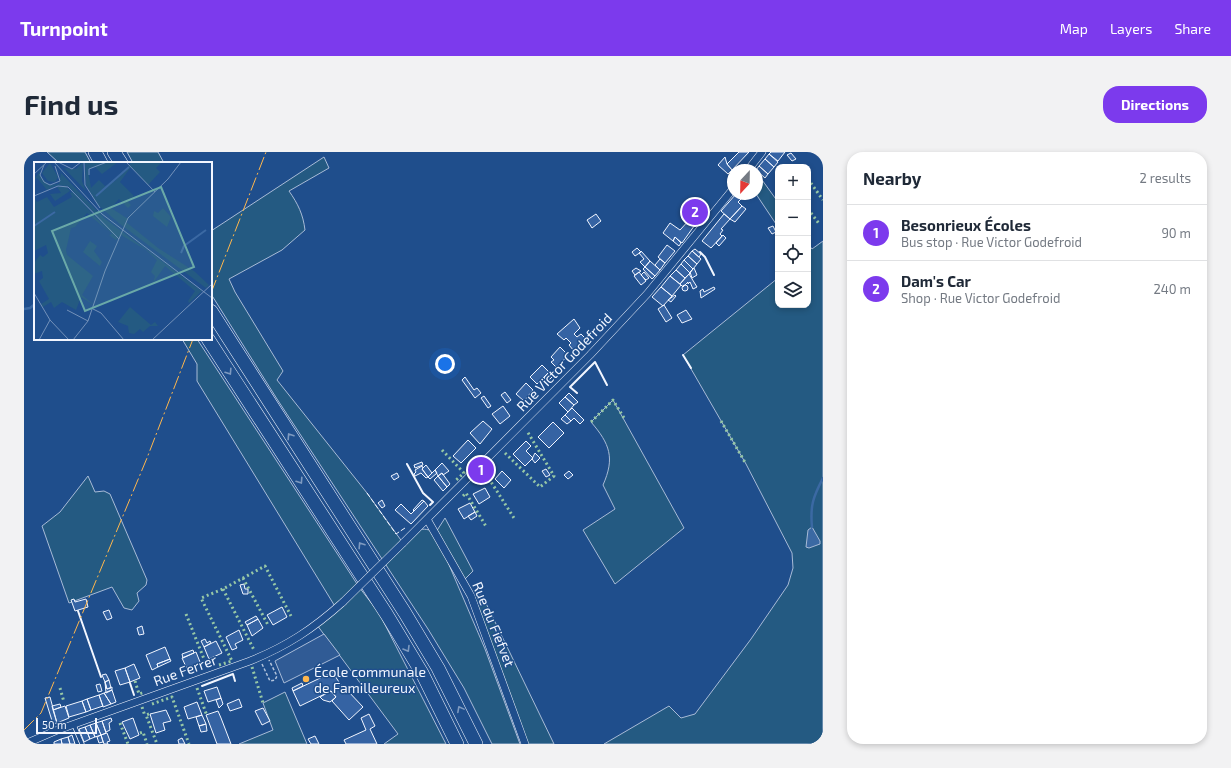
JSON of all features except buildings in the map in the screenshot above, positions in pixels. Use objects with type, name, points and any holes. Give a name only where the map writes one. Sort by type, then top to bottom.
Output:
[{"type":"highway","points":[[95,152],[100,162]]},
{"type":"highway","points":[[114,152],[120,162]]},
{"type":"highway","points":[[212,313],[406,613],[438,668],[476,744]]},
{"type":"highway","points":[[209,340],[387,615],[422,673],[457,744]]},
{"type":"street","points":[[753,164],[762,152]]},
{"type":"street","name":"Rue Victor Godefroid","points":[[343,602],[427,520],[590,355],[646,294],[727,196]]},
{"type":"street","name":"Rue du Fiefvet","points":[[427,520],[471,596],[525,744]]},
{"type":"street","name":"Rue Ferrer","points":[[25,744],[74,724],[255,659],[310,630],[343,602]]},
{"type":"lane","points":[[74,724],[82,744]]},
{"type":"path","points":[[255,659],[261,662],[268,679],[270,681],[275,680],[277,676],[267,653]]},
{"type":"shaded area","points":[[47,152],[85,152],[90,162],[58,162]]},
{"type":"shaded area","points":[[127,152],[158,152],[163,162],[132,162]]},
{"type":"shaded area","points":[[324,157],[329,168],[289,191],[300,209],[305,230],[282,250],[229,279],[235,292],[283,371],[277,380],[367,493],[403,543],[417,531],[424,529],[435,532],[485,649],[520,744],[492,744],[464,688],[428,629],[277,399],[212,296],[212,230]]},
{"type":"shaded area","points":[[763,181],[775,198],[775,222],[760,200],[763,200]]},
{"type":"shaded area","points":[[823,241],[823,744],[604,744],[669,706],[681,718],[695,714],[751,639],[788,585],[793,568],[792,553],[746,464],[683,355],[775,280],[775,308],[811,308],[811,248],[812,249]]},
{"type":"shaded area","points":[[183,340],[198,340],[359,587],[379,613],[446,744],[384,744],[398,734],[317,625],[336,608],[197,381],[197,364]]},
{"type":"shaded area","points":[[613,400],[684,528],[615,584],[583,530],[615,509],[603,485],[609,467],[609,452],[603,437],[591,422]]},
{"type":"shaded area","points":[[88,476],[95,492],[104,491],[110,494],[147,580],[146,585],[137,593],[139,601],[132,610],[124,608],[112,587],[69,603],[42,526],[60,512]]},
{"type":"shaded area","points":[[445,518],[473,571],[463,581],[436,532]]},
{"type":"shaded area","points":[[812,527],[820,541],[820,544],[809,548],[806,547],[808,530]]},
{"type":"shaded area","points":[[482,595],[554,744],[525,744],[471,596]]},
{"type":"shaded area","points":[[324,634],[340,655],[284,683],[275,661]]},
{"type":"shaded area","points":[[285,692],[307,744],[239,744],[273,730],[263,703]]},
{"type":"waterway","points":[[24,309],[30,308],[34,305]]},
{"type":"waterway","points":[[812,527],[811,513],[813,502],[823,478]]},
{"type":"hedge","points":[[811,183],[823,200]]},
{"type":"hedge","points":[[811,213],[820,225]]},
{"type":"hedge","points":[[591,422],[613,400],[624,418]]},
{"type":"hedge","points":[[721,421],[746,464]]},
{"type":"hedge","points":[[505,453],[540,487],[554,476],[527,431]]},
{"type":"hedge","points":[[442,450],[464,473],[455,481]]},
{"type":"hedge","points":[[486,474],[514,518]]},
{"type":"hedge","points":[[463,496],[466,493],[487,528]]},
{"type":"hedge","points":[[219,665],[232,661],[201,598],[223,589],[265,566],[291,616]]},
{"type":"hedge","points":[[243,578],[268,625]]},
{"type":"hedge","points":[[223,589],[254,650]]},
{"type":"hedge","points":[[186,614],[208,669]]},
{"type":"hedge","points":[[252,667],[263,703]]},
{"type":"hedge","points":[[135,681],[139,694],[145,692]]},
{"type":"hedge","points":[[60,688],[64,702]]},
{"type":"hedge","points":[[197,688],[207,716]]},
{"type":"hedge","points":[[152,704],[172,697],[189,744]]},
{"type":"hedge","points":[[142,707],[145,716]]},
{"type":"hedge","points":[[149,714],[146,715],[157,744]]},
{"type":"hedge","points":[[120,723],[128,744]]},
{"type":"hedge","points":[[140,733],[143,732],[147,744]]},
{"type":"fence","points":[[367,493],[396,534],[405,528]]},
{"type":"wall","points":[[700,252],[705,257],[714,275]]},
{"type":"wall","points":[[683,355],[691,368]]},
{"type":"wall","points":[[577,393],[570,387],[595,362],[607,385]]},
{"type":"wall","points":[[407,464],[423,493],[433,502],[430,505]]},
{"type":"wall","points":[[78,611],[101,677]]},
{"type":"wall","points":[[202,686],[233,674],[235,681]]},
{"type":"wall","points":[[130,683],[134,695]]},
{"type":"power","points":[[212,290],[266,152]]},
{"type":"power","points":[[24,730],[41,713],[147,458],[193,340]]},
{"type":"place","name":"Dam's Car","points":[[695,212]]},
{"type":"place","name":"Besonrieux Écoles","points":[[481,470]]},
{"type":"place","name":"École communale de Familleureux","points":[[306,679]]}]
